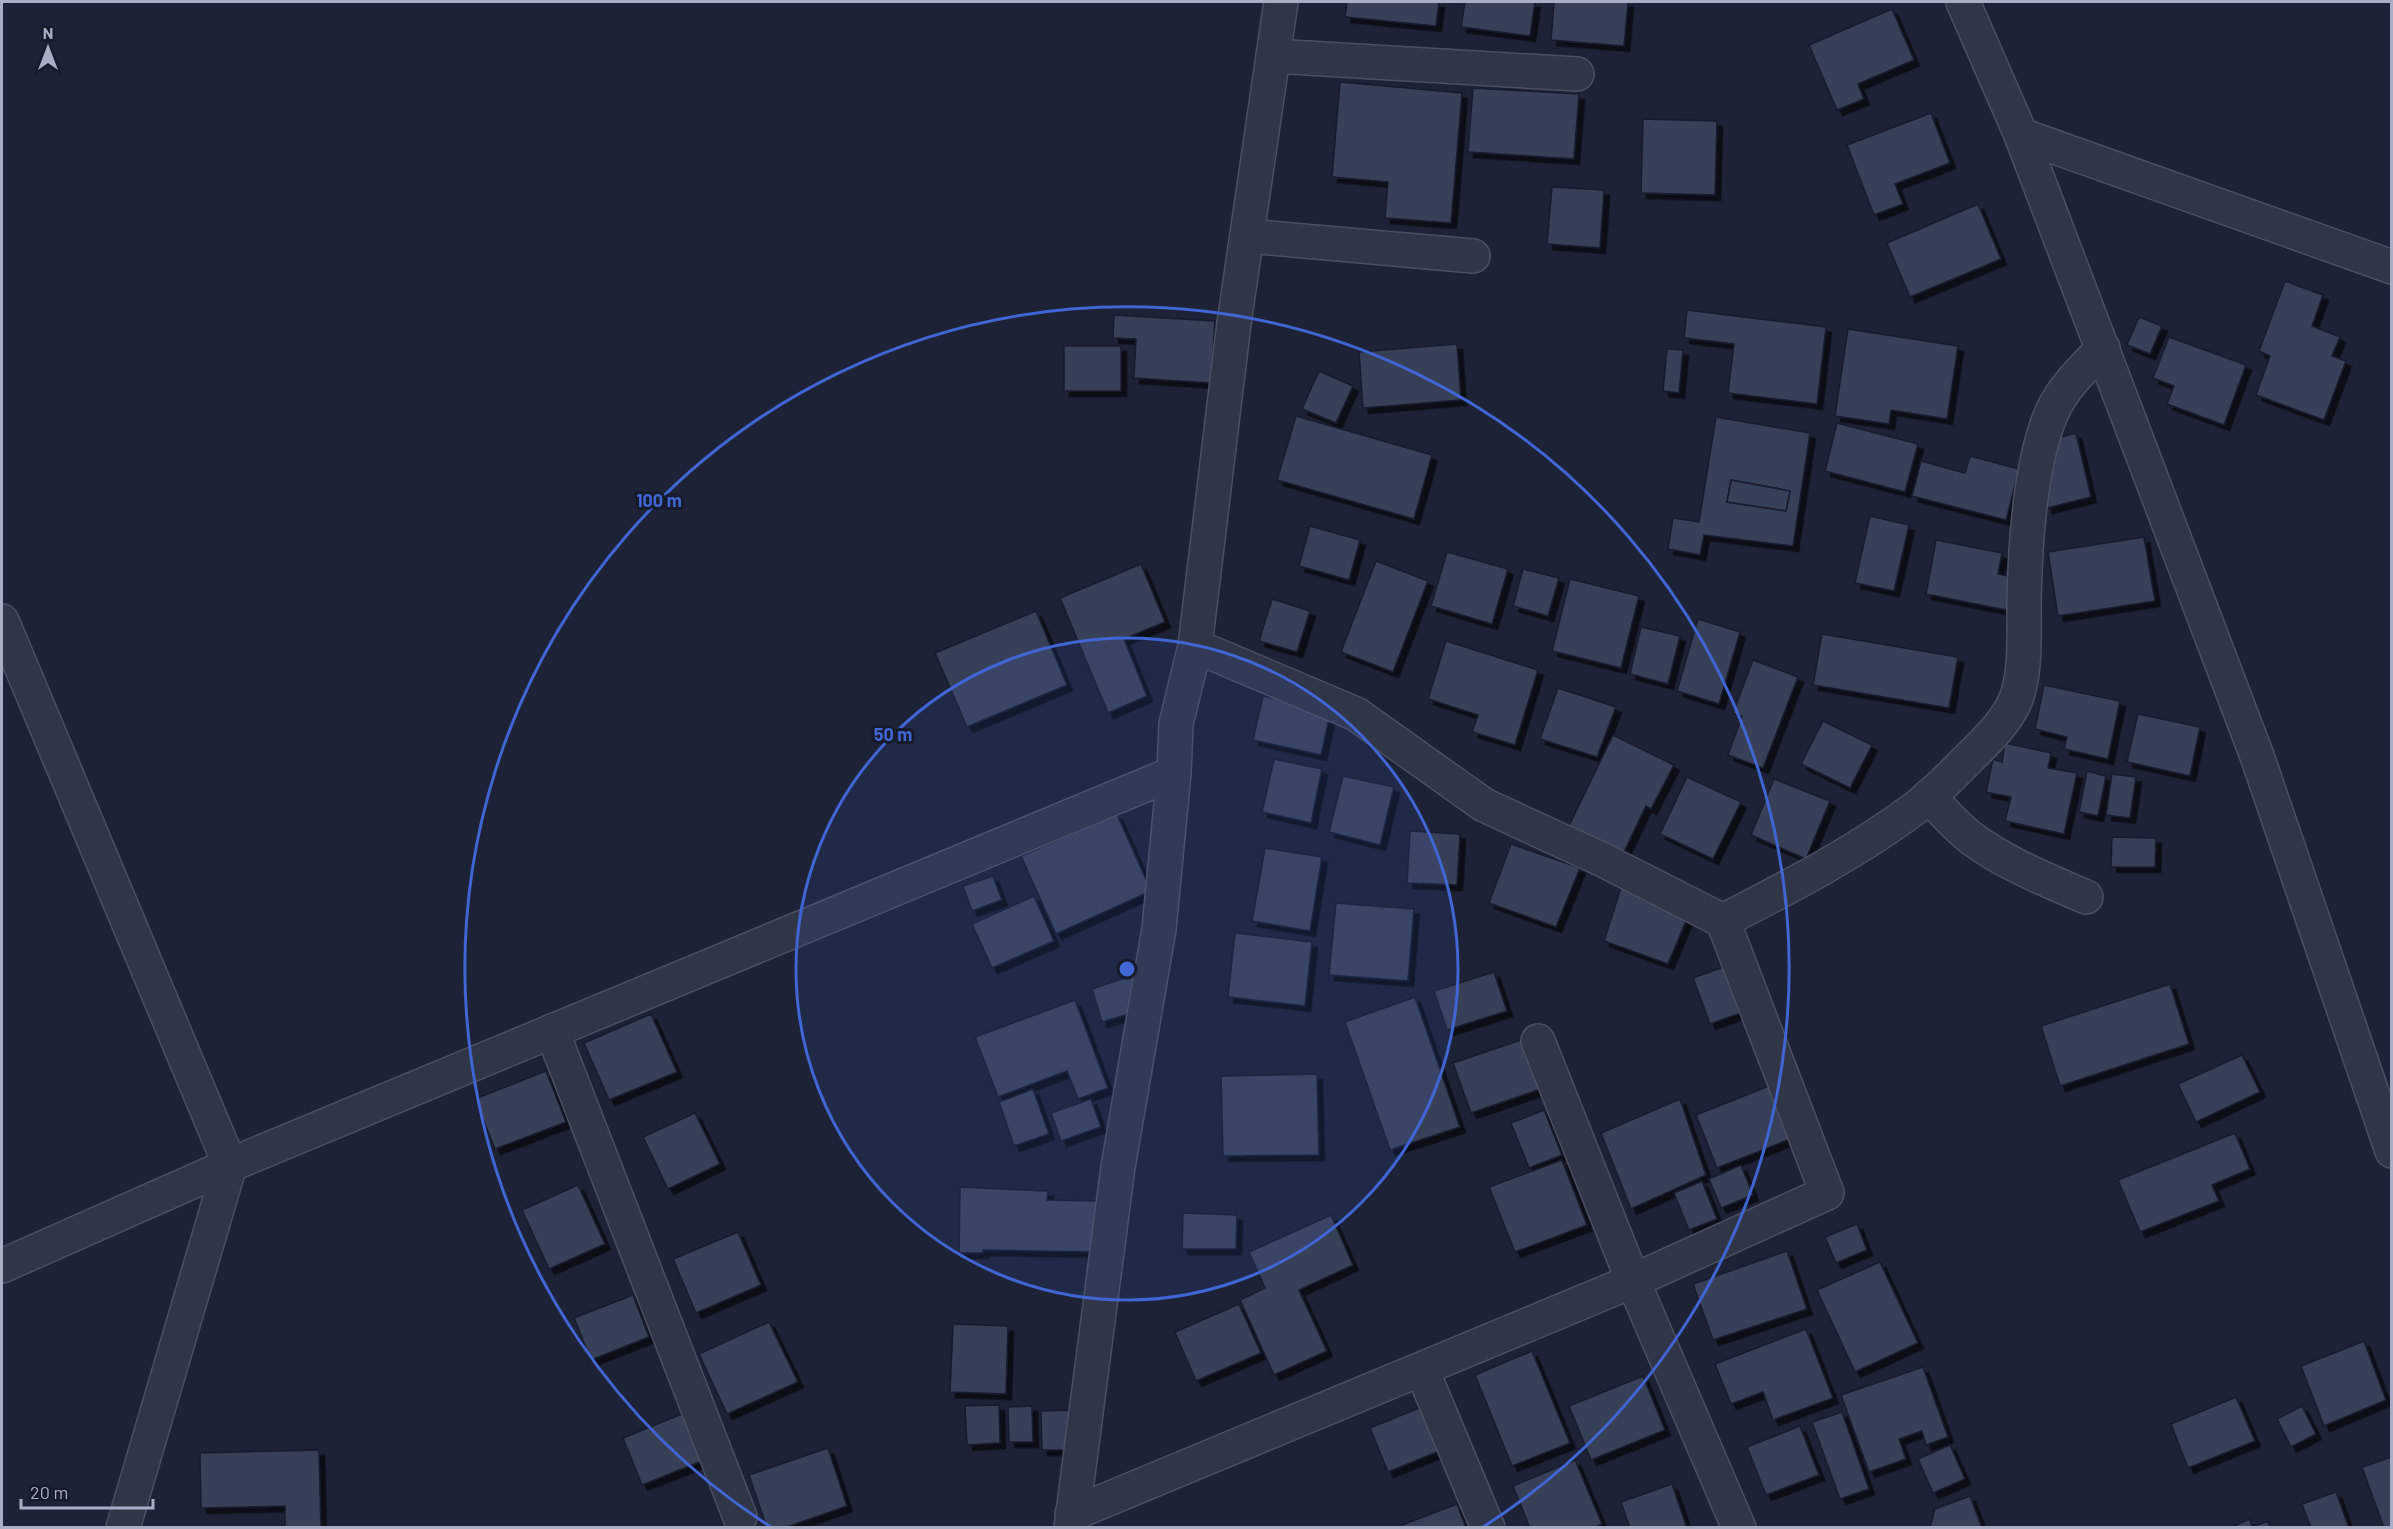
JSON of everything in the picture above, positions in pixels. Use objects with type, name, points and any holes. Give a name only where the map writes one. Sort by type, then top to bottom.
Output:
[{"type":"street","points":[[1071,1521],[1118,1167],[1159,929],[1174,773],[1176,723],[1195,646],[1246,236],[1281,2]]},
{"type":"street","points":[[1963,2],[2020,135],[2257,756],[2391,1150]]},
{"type":"street","points":[[1273,56],[1577,74]]},
{"type":"street","points":[[2020,135],[2391,267]]},
{"type":"street","points":[[1246,236],[1473,256]]},
{"type":"street","points":[[1723,921],[1841,859],[1929,796],[1998,729],[2010,711],[2017,696],[2023,653],[2025,578],[2034,476],[2041,442],[2052,410],[2074,378],[2103,348]]},
{"type":"street","points":[[2,621],[230,1165],[123,1527]]},
{"type":"street","points":[[1071,1521],[1633,1281],[1827,1193],[1723,921],[1600,859],[1484,805],[1356,714],[1195,646]]},
{"type":"street","points":[[2,1266],[230,1165],[1174,773]]},
{"type":"street","points":[[1929,796],[1971,838],[1985,848],[2034,875],[2086,897]]},
{"type":"street","points":[[552,1031],[740,1516]]},
{"type":"street","points":[[1538,1041],[1633,1281],[1739,1527]]},
{"type":"street","points":[[1422,1370],[1488,1527]]},
{"type":"building","points":[[1347,2],[1439,2],[1436,26],[1345,17]]},
{"type":"building","points":[[1465,2],[1535,2],[1530,36],[1461,27]]},
{"type":"building","points":[[1554,2],[1628,2],[1624,46],[1551,40]]},
{"type":"building","points":[[1892,9],[1914,60],[1858,84],[1864,99],[1837,110],[1809,45]]},
{"type":"building","points":[[1340,82],[1462,93],[1451,223],[1385,218],[1388,182],[1332,177]]},
{"type":"building","points":[[1473,88],[1579,94],[1574,159],[1468,152]]},
{"type":"building","points":[[1931,113],[1950,163],[1895,184],[1903,204],[1874,215],[1847,145]]},
{"type":"building","points":[[1643,119],[1717,121],[1715,195],[1641,193]]},
{"type":"building","points":[[1552,187],[1604,190],[1600,248],[1547,244]]},
{"type":"building","points":[[1978,204],[2001,259],[1910,297],[1887,243]]},
{"type":"building","points":[[2285,281],[2323,295],[2312,326],[2340,337],[2332,356],[2346,361],[2324,420],[2256,395],[2270,356],[2259,351]]},
{"type":"building","points":[[1687,310],[1826,327],[1817,404],[1728,393],[1734,344],[1684,338]]},
{"type":"building","points":[[1114,315],[1215,321],[1211,383],[1134,378],[1136,339],[1113,338]]},
{"type":"building","points":[[2139,317],[2162,326],[2150,354],[2127,345]]},
{"type":"building","points":[[1848,329],[1958,346],[1947,419],[1891,410],[1889,424],[1835,416]]},
{"type":"building","points":[[2169,337],[2246,365],[2224,425],[2167,404],[2174,386],[2153,378]]},
{"type":"building","points":[[1457,344],[1461,400],[1363,408],[1359,352]]},
{"type":"building","points":[[1064,346],[1121,346],[1121,391],[1064,391]]},
{"type":"building","points":[[1667,349],[1683,350],[1679,393],[1663,391]]},
{"type":"building","points":[[1319,371],[1353,386],[1336,423],[1302,409]]},
{"type":"building","points":[[1296,416],[1432,455],[1414,519],[1277,480]]},
{"type":"building","points":[[1716,417],[1810,433],[1793,546],[1704,535],[1700,555],[1668,549],[1673,518],[1699,522]],"holes":[[[1731,480],[1790,491],[1786,511],[1727,502]]]},
{"type":"building","points":[[1837,423],[1918,444],[1905,492],[1825,471]]},
{"type":"building","points":[[2076,433],[2091,497],[2047,508],[2042,488],[2057,438]]},
{"type":"building","points":[[1970,456],[2019,469],[2006,520],[1912,496],[1921,461],[1965,473]]},
{"type":"building","points":[[1731,480],[1790,491],[1786,511],[1727,502]]},
{"type":"building","points":[[1870,516],[1909,525],[1894,591],[1855,583]]},
{"type":"building","points":[[1310,526],[1360,540],[1349,580],[1299,566]]},
{"type":"building","points":[[2144,537],[2155,601],[2058,616],[2048,552]]},
{"type":"building","points":[[1936,540],[2002,553],[1998,574],[2013,577],[2006,610],[1926,594]]},
{"type":"building","points":[[1447,552],[1508,569],[1492,624],[1431,606]]},
{"type":"building","points":[[1376,561],[1428,581],[1393,672],[1341,652]]},
{"type":"building","points":[[1141,564],[1165,622],[1124,639],[1147,696],[1108,713],[1060,598]]},
{"type":"building","points":[[1523,569],[1559,578],[1548,616],[1513,606]]},
{"type":"building","points":[[1570,579],[1639,596],[1621,668],[1552,651]]},
{"type":"building","points":[[1272,599],[1310,611],[1297,652],[1259,641]]},
{"type":"building","points":[[1036,611],[1067,685],[967,727],[935,653]]},
{"type":"building","points":[[1698,619],[1740,632],[1719,704],[1677,691]]},
{"type":"building","points":[[1641,627],[1680,636],[1668,684],[1630,674]]},
{"type":"building","points":[[1822,634],[1958,657],[1949,708],[1813,685]]},
{"type":"building","points":[[1446,641],[1538,670],[1515,745],[1472,732],[1478,715],[1428,699]]},
{"type":"building","points":[[1753,660],[1798,677],[1763,768],[1728,755],[1742,716],[1733,713]]},
{"type":"building","points":[[2044,685],[2120,701],[2108,759],[2064,749],[2067,737],[2035,729]]},
{"type":"building","points":[[1558,688],[1616,707],[1597,757],[1540,739]]},
{"type":"building","points":[[1263,696],[1331,710],[1321,755],[1253,740]]},
{"type":"building","points":[[2138,714],[2200,727],[2190,776],[2127,762]]},
{"type":"building","points":[[1823,721],[1872,745],[1850,788],[1801,764]]},
{"type":"building","points":[[1613,735],[1674,765],[1651,809],[1646,806],[1623,854],[1568,828]]},
{"type":"building","points":[[2005,743],[2051,753],[2048,768],[2077,773],[2064,834],[2005,821],[2011,797],[1986,792],[1993,759],[2002,762]]},
{"type":"building","points":[[1274,759],[1322,769],[1311,823],[1262,812]]},
{"type":"building","points":[[2087,771],[2106,776],[2098,816],[2079,812]]},
{"type":"building","points":[[2112,774],[2136,777],[2130,818],[2106,815]]},
{"type":"building","points":[[1343,776],[1394,787],[1380,845],[1329,832]]},
{"type":"building","points":[[1687,777],[1741,802],[1713,859],[1660,834]]},
{"type":"building","points":[[1774,779],[1830,801],[1806,859],[1751,835]]},
{"type":"building","points":[[1117,814],[1151,891],[1056,934],[1021,856]]},
{"type":"building","points":[[1410,831],[1460,834],[1457,885],[1407,883]]},
{"type":"building","points":[[2112,837],[2156,838],[2155,867],[2111,867]]},
{"type":"building","points":[[1511,844],[1580,868],[1556,927],[1489,903]]},
{"type":"building","points":[[1265,848],[1322,857],[1310,931],[1252,921]]},
{"type":"building","points":[[993,876],[1002,900],[972,911],[963,886]]},
{"type":"building","points":[[1621,888],[1689,914],[1668,964],[1604,941]]},
{"type":"building","points":[[1034,896],[1054,941],[992,968],[972,924]]},
{"type":"building","points":[[1336,903],[1414,909],[1408,981],[1329,975]]},
{"type":"building","points":[[1235,933],[1312,942],[1305,1006],[1228,997]]},
{"type":"building","points":[[1732,964],[1749,1010],[1710,1024],[1693,978]]},
{"type":"building","points":[[1494,972],[1507,1011],[1447,1030],[1434,991]]},
{"type":"building","points":[[1136,974],[1132,1013],[1102,1022],[1092,989]]},
{"type":"building","points":[[2170,984],[2189,1044],[2060,1086],[2041,1026]]},
{"type":"building","points":[[1415,997],[1460,1127],[1390,1150],[1345,1022]]},
{"type":"building","points":[[1075,1000],[1108,1088],[1078,1099],[1067,1071],[998,1097],[975,1037]]},
{"type":"building","points":[[651,1014],[677,1072],[609,1100],[584,1043]]},
{"type":"building","points":[[1524,1039],[1541,1089],[1471,1113],[1453,1063]]},
{"type":"building","points":[[2242,1055],[2260,1092],[2196,1122],[2178,1084]]},
{"type":"building","points":[[546,1071],[566,1122],[495,1149],[475,1099]]},
{"type":"building","points":[[1317,1074],[1319,1155],[1223,1156],[1221,1076]]},
{"type":"building","points":[[1769,1086],[1790,1139],[1717,1168],[1696,1115]]},
{"type":"building","points":[[1033,1089],[1049,1134],[1014,1146],[999,1102]]},
{"type":"building","points":[[1091,1099],[1101,1127],[1061,1141],[1051,1113]]},
{"type":"building","points":[[1680,1099],[1706,1175],[1631,1209],[1601,1133]]},
{"type":"building","points":[[1544,1110],[1562,1155],[1529,1168],[1511,1123]]},
{"type":"building","points":[[695,1113],[720,1164],[668,1189],[643,1137]]},
{"type":"building","points":[[2235,1133],[2250,1169],[2212,1185],[2219,1201],[2140,1232],[2118,1180]]},
{"type":"building","points":[[1562,1160],[1587,1225],[1515,1252],[1489,1187]]},
{"type":"building","points":[[1741,1165],[1753,1195],[1721,1208],[1709,1179]]},
{"type":"building","points":[[1702,1181],[1717,1219],[1689,1230],[1674,1193]]},
{"type":"building","points":[[578,1185],[605,1244],[549,1269],[522,1210]]},
{"type":"building","points":[[960,1187],[1048,1191],[1047,1200],[1098,1201],[1097,1252],[983,1250],[983,1253],[959,1253]]},
{"type":"building","points":[[1183,1213],[1237,1215],[1236,1249],[1182,1249]]},
{"type":"building","points":[[1331,1215],[1353,1265],[1299,1290],[1327,1351],[1274,1375],[1240,1300],[1265,1288],[1249,1252]]},
{"type":"building","points":[[1857,1224],[1867,1250],[1836,1263],[1825,1237]]},
{"type":"building","points":[[738,1232],[761,1285],[696,1313],[673,1259]]},
{"type":"building","points":[[1787,1251],[1807,1309],[1713,1340],[1693,1284]]},
{"type":"building","points":[[1880,1262],[1918,1343],[1855,1372],[1817,1290]]},
{"type":"building","points":[[633,1295],[649,1337],[591,1360],[574,1318]]},
{"type":"building","points":[[1239,1304],[1261,1353],[1196,1381],[1175,1332]]},
{"type":"building","points":[[769,1322],[798,1382],[727,1414],[699,1354]]},
{"type":"building","points":[[953,1324],[1008,1326],[1006,1394],[950,1392]]},
{"type":"building","points":[[1806,1329],[1833,1398],[1773,1420],[1763,1392],[1731,1404],[1715,1364]]},
{"type":"building","points":[[2364,1341],[2386,1400],[2324,1426],[2301,1366]]},
{"type":"building","points":[[1532,1351],[1570,1443],[1512,1466],[1475,1375]]},
{"type":"building","points":[[1923,1367],[1948,1437],[1926,1445],[1922,1431],[1899,1439],[1906,1459],[1869,1472],[1841,1395]]},
{"type":"building","points":[[1643,1376],[1665,1430],[1591,1460],[1569,1406]]},
{"type":"building","points":[[2236,1397],[2255,1441],[2188,1468],[2171,1424]]},
{"type":"building","points":[[999,1405],[1000,1443],[967,1445],[965,1406]]},
{"type":"building","points":[[1032,1406],[1033,1442],[1009,1442],[1008,1407]]},
{"type":"building","points":[[1424,1406],[1442,1450],[1388,1472],[1370,1428]]},
{"type":"building","points":[[2302,1406],[2316,1434],[2291,1447],[2277,1419]]},
{"type":"building","points":[[1071,1410],[1071,1450],[1042,1450],[1041,1411]]},
{"type":"building","points":[[1842,1412],[1869,1489],[1840,1499],[1812,1422]]},
{"type":"building","points":[[682,1414],[702,1461],[642,1485],[623,1438]]},
{"type":"building","points":[[1800,1426],[1819,1475],[1766,1495],[1747,1447]]},
{"type":"building","points":[[1950,1445],[1965,1479],[1933,1493],[1918,1459]]},
{"type":"building","points":[[828,1448],[847,1506],[784,1528],[767,1528],[749,1475]]},
{"type":"building","points":[[319,1450],[321,1528],[285,1528],[285,1506],[201,1508],[200,1453]]},
{"type":"building","points":[[2392,1457],[2392,1528],[2384,1528],[2362,1467]]},
{"type":"building","points":[[1575,1460],[1602,1524],[1594,1528],[1530,1528],[1513,1486]]},
{"type":"building","points":[[1672,1484],[1687,1528],[1630,1528],[1621,1502]]},
{"type":"building","points":[[2336,1492],[2349,1528],[2311,1528],[2302,1504]]},
{"type":"building","points":[[1970,1496],[1982,1528],[1930,1528],[1935,1509]]},
{"type":"building","points":[[1457,1504],[1466,1528],[1403,1528],[1402,1525]]},
{"type":"building","points":[[2250,1519],[2252,1527],[2268,1521],[2270,1528],[2229,1528]]}]
